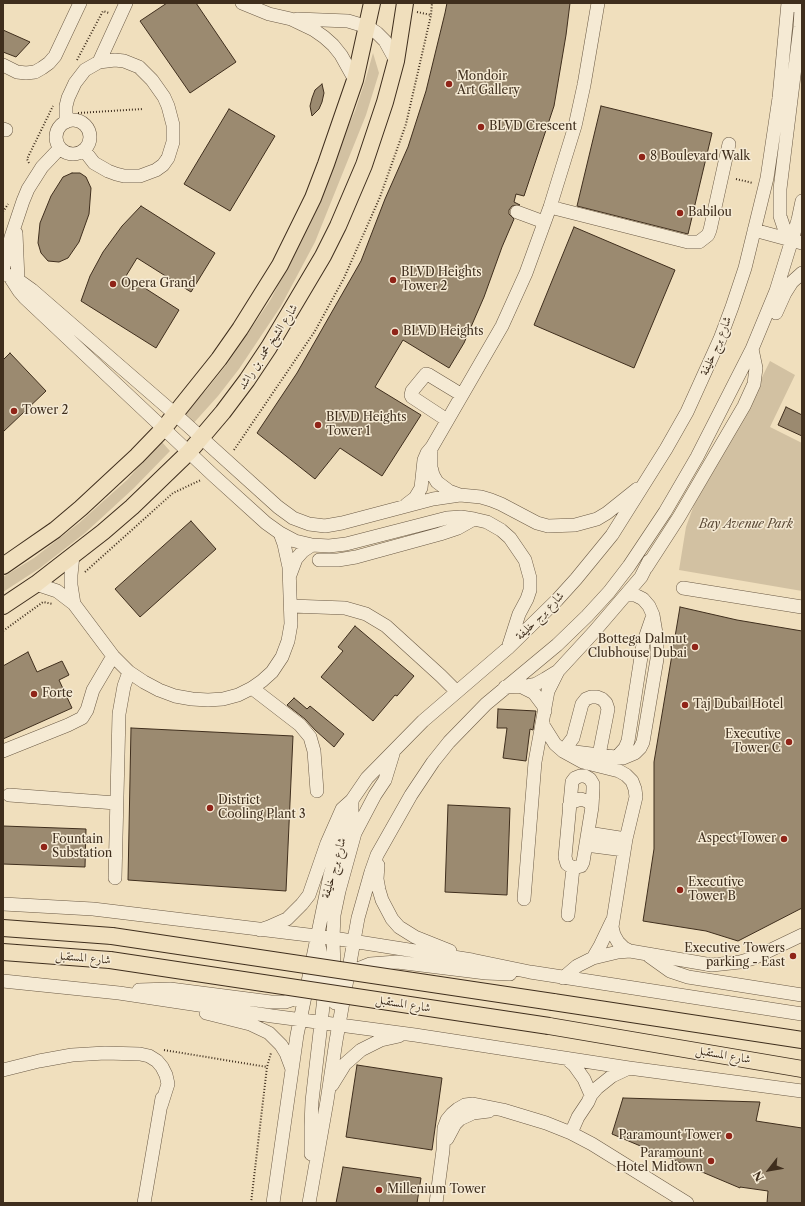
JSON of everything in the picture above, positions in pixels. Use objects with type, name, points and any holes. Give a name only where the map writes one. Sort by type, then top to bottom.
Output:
[{"type":"main road","points":[[3,566],[43,538],[81,508],[109,483],[164,428],[219,359],[240,329],[280,266],[309,205],[326,164],[355,80],[368,27],[372,3]]},
{"type":"main road","name":"شارع الشيخ محمد بن راشد","points":[[3,606],[36,584],[74,555],[132,507],[189,452],[243,386],[270,347],[323,256],[338,226],[364,165],[385,102],[396,61],[405,3]]},
{"type":"main road","name":"شارع المستقبل","points":[[3,928],[112,936],[802,1040]]},
{"type":"main road","name":"شارع المستقبل","points":[[3,952],[110,960],[549,1026],[802,1069]]},
{"type":"street","points":[[3,65],[17,72],[26,73],[35,72],[49,63],[55,56],[80,3]]},
{"type":"street","points":[[99,62],[126,3]]},
{"type":"street","points":[[242,3],[269,14],[291,19],[348,21],[368,27],[385,41],[396,61]]},
{"type":"street","points":[[406,505],[415,498],[421,488],[424,460],[510,308],[526,273],[563,167],[578,112],[598,3]]},
{"type":"street","name":"شارع برج خليفة","points":[[274,1203],[292,1070],[317,937],[330,875],[336,855],[352,816],[352,800],[367,778],[423,721],[456,691],[508,648],[557,600],[598,554],[612,535],[666,449],[687,412],[720,339],[745,268],[765,186],[779,98],[788,3]]},
{"type":"street","points":[[796,3],[800,10],[800,27],[780,189],[780,216],[786,234],[797,242]]},
{"type":"street","points":[[291,19],[314,30],[333,45],[355,80]]},
{"type":"street","points":[[66,118],[76,120],[88,129],[90,138],[89,143],[84,150],[74,154],[60,148],[57,133],[66,118],[68,98],[75,83],[85,70],[99,62],[115,60],[139,67],[152,80],[164,96],[173,125],[173,142],[168,158],[163,165],[156,170],[140,176],[124,176],[108,171],[94,163],[84,150]]},
{"type":"street","points":[[550,207],[688,242],[699,242],[708,235],[710,230],[729,144]]},
{"type":"street","points":[[60,148],[42,167],[32,183],[23,201],[15,226],[7,276],[25,298],[266,523],[295,541],[312,545],[329,546],[346,544],[447,518],[460,517],[487,522],[501,530],[510,538],[527,564],[530,578],[528,599],[519,614],[508,648]]},
{"type":"street","points":[[308,1203],[327,1101],[338,1024],[358,918],[371,872],[382,847],[408,801],[433,762],[467,722],[505,687],[526,672],[557,645],[587,616],[609,592],[652,532],[697,457],[753,344],[797,242],[802,201]]},
{"type":"street","points":[[759,210],[800,221]]},
{"type":"street","points":[[517,212],[544,222]]},
{"type":"street","points":[[754,230],[797,242]]},
{"type":"street","points":[[753,344],[767,333],[785,293],[792,282],[802,273]]},
{"type":"street","points":[[7,276],[32,290],[175,414],[278,507],[293,518],[309,524],[325,526],[342,523],[406,505],[460,495],[476,496],[491,500],[506,506],[537,523],[548,526],[575,525],[597,519],[642,486]]},
{"type":"street","points":[[505,687],[522,687],[540,682],[558,671],[641,577],[679,517],[744,406],[754,384],[756,368],[753,344]]},
{"type":"street","points":[[447,420],[412,397],[412,391],[426,374],[462,395]]},
{"type":"street","points":[[432,448],[431,467],[437,482],[449,491],[460,495]]},
{"type":"street","points":[[319,560],[338,560],[356,557],[445,533],[474,519]]},
{"type":"street","points":[[646,568],[652,555],[652,532]]},
{"type":"street","points":[[36,584],[57,591],[74,604],[113,656],[129,672],[144,682],[175,696],[208,700],[223,699],[238,695],[262,681],[272,672],[282,657],[288,641],[291,624],[289,578],[287,555],[280,533]]},
{"type":"street","points":[[289,578],[296,559],[303,551],[312,545]]},
{"type":"street","points":[[74,555],[70,575],[74,604]]},
{"type":"street","points":[[683,588],[802,607]]},
{"type":"street","points":[[563,751],[616,758],[625,748],[628,741],[643,644],[653,615],[649,606],[643,599],[635,595],[626,594]]},
{"type":"street","points":[[291,606],[345,608],[366,614],[386,626],[456,691]]},
{"type":"street","points":[[3,751],[82,718],[91,702],[93,690],[113,656]]},
{"type":"street","points":[[524,899],[533,780],[538,743],[543,725],[548,691],[558,671]]},
{"type":"street","points":[[115,878],[119,714],[124,686],[129,672]]},
{"type":"street","points":[[522,687],[534,693],[543,705],[545,711]]},
{"type":"street","points":[[252,688],[300,725],[310,737],[314,751],[317,791]]},
{"type":"street","points":[[563,751],[573,738],[582,704],[591,697],[597,697],[606,703],[608,709],[599,755]]},
{"type":"street","points":[[543,725],[555,744],[563,751],[583,762],[619,771],[632,781],[636,797],[625,844],[612,919],[614,935],[618,942],[630,952]]},
{"type":"street","points":[[312,1182],[311,1126],[336,906],[355,833],[384,780],[394,751]]},
{"type":"street","points":[[585,776],[590,779],[593,784],[592,807],[583,862],[581,866],[573,868],[567,864],[565,858],[572,782],[575,778],[585,776]]},
{"type":"street","points":[[9,795],[116,803]]},
{"type":"street","points":[[569,806],[572,802],[581,799],[589,802],[592,807]]},
{"type":"street","points":[[260,930],[269,928],[287,919],[302,904],[313,884],[327,843],[339,815],[342,809],[352,800]]},
{"type":"street","points":[[587,839],[625,844]]},
{"type":"street","points":[[382,847],[378,857],[377,879],[382,900],[392,919],[399,927],[415,937],[472,960]]},
{"type":"street","points":[[568,915],[573,868]]},
{"type":"street","points":[[3,904],[92,909],[332,938],[472,960],[563,978],[802,1014]]},
{"type":"street","points":[[593,958],[612,919]]},
{"type":"street","points":[[563,978],[577,966],[605,954],[630,952],[697,964],[726,965],[754,958],[802,935]]},
{"type":"street","points":[[317,937],[322,960],[329,976],[334,996],[338,1024]]},
{"type":"street","points":[[301,1020],[329,976],[354,942]]},
{"type":"street","points":[[647,954],[662,966],[688,977],[802,995]]},
{"type":"street","points":[[119,993],[144,989],[170,989],[271,1002],[285,1002],[297,998],[307,989],[329,976],[348,972],[370,964],[397,962],[497,974],[530,972]]},
{"type":"street","name":"شارع المستقبل","points":[[3,981],[119,993],[185,1002],[629,1068],[802,1091]]},
{"type":"street","points":[[185,1002],[208,1014],[257,1026],[275,1038],[286,1053],[292,1070]]},
{"type":"street","points":[[327,1101],[339,1073],[361,1050],[370,1044],[392,1037],[415,1035]]},
{"type":"street","points":[[3,1070],[72,1055],[105,1053],[122,1054],[140,1060],[153,1070],[161,1084],[162,1093],[144,1203]]},
{"type":"street","points":[[567,1059],[584,1079],[590,1099]]},
{"type":"street","points":[[576,1135],[578,1117],[597,1088],[612,1076],[629,1068]]},
{"type":"street","points":[[436,1203],[443,1150],[451,1130],[460,1119],[473,1113],[503,1110],[546,1123],[576,1135],[687,1203]]},
{"type":"path","points":[[226,461],[238,446],[315,331],[344,278],[380,197],[406,124],[431,15],[432,3]]},
{"type":"path","points":[[48,116],[66,118],[143,109]]},
{"type":"path","points":[[736,180],[765,186]]},
{"type":"path","points":[[84,577],[85,570],[173,493],[213,475]]},
{"type":"path","points":[[3,631],[43,602],[68,608],[74,604]]},
{"type":"path","points":[[251,1203],[268,1067],[275,1038]]},
{"type":"path","points":[[163,1050],[268,1067]]},
{"type":"green space","points":[[373,53],[379,73],[366,115],[315,242],[281,306],[239,369],[218,396],[191,426],[182,416],[207,389],[227,364],[271,299],[287,267],[355,111]]},
{"type":"green space","name":"Bay Avenue Park","points":[[770,361],[795,375],[770,427],[802,443],[802,591],[679,570],[686,527],[694,505],[741,420]]},
{"type":"green space","points":[[161,441],[170,451],[134,488],[85,533],[40,568],[3,592],[3,577],[34,558],[79,523],[127,480]]},
{"type":"building","points":[[167,3],[196,3],[236,62],[190,93],[140,21]]},
{"type":"building","points":[[447,3],[570,3],[554,106],[524,196],[516,194],[514,202],[520,205],[512,206],[509,210],[509,214],[514,219],[484,297],[464,343],[449,368],[403,340],[375,387],[421,415],[382,476],[340,448],[315,479],[257,433],[297,373],[361,261],[385,199],[408,147],[426,91]]},
{"type":"building","points":[[3,30],[30,42],[16,57],[3,52]]},
{"type":"building","points":[[322,84],[324,93],[322,102],[319,109],[312,116],[310,106],[312,98],[315,90]]},
{"type":"building","points":[[601,106],[712,133],[688,234],[577,206]]},
{"type":"building","points":[[229,109],[275,136],[230,211],[184,184]]},
{"type":"building","points":[[72,173],[80,173],[86,177],[91,188],[89,214],[79,242],[68,258],[59,262],[48,261],[41,253],[38,243],[40,223],[51,196],[63,177]]},
{"type":"building","name":"Opera Grand","points":[[141,206],[215,253],[191,292],[137,258],[126,276],[179,310],[156,348],[81,301],[90,276],[103,252],[122,226]]},
{"type":"building","points":[[574,227],[675,270],[634,368],[534,325]]},
{"type":"building","name":"Tower 2","points":[[10,353],[46,391],[3,432],[3,360]]},
{"type":"building","points":[[786,407],[802,415],[802,436],[778,425]]},
{"type":"building","points":[[191,521],[216,549],[140,617],[115,589]]},
{"type":"building","points":[[680,607],[737,620],[802,631],[802,908],[738,941],[706,931],[643,921],[654,849],[654,762]]},
{"type":"building","points":[[355,626],[414,676],[397,696],[395,695],[373,721],[321,677],[343,651],[338,647]]},
{"type":"building","name":"Forte","points":[[28,652],[37,672],[62,661],[69,675],[59,680],[72,708],[3,739],[3,666]]},
{"type":"building","points":[[294,698],[307,709],[310,706],[344,734],[334,747],[305,719],[287,705]]},
{"type":"building","points":[[498,709],[536,711],[533,730],[530,729],[526,761],[503,758],[507,728],[497,728]]},
{"type":"building","name":"District Cooling Plant 3","points":[[131,728],[293,736],[286,891],[128,880]]},
{"type":"building","points":[[448,805],[510,808],[507,895],[445,892]]},
{"type":"building","name":"Fountain Substation","points":[[3,826],[86,829],[85,867],[3,864]]},
{"type":"building","points":[[357,1065],[442,1078],[432,1150],[346,1137]]},
{"type":"building","name":"Paramount Hotel Midtown","points":[[623,1098],[760,1102],[756,1121],[802,1128],[802,1203],[767,1203],[768,1191],[740,1188],[612,1134]]},
{"type":"building","name":"Millenium Tower","points":[[343,1167],[421,1178],[417,1203],[336,1203]]},
{"type":"place","name":"Mondoir Art Gallery","points":[[449,84]]},
{"type":"place","name":"BLVD Crescent","points":[[481,127]]},
{"type":"place","name":"8 Boulevard Walk","points":[[642,157]]},
{"type":"place","name":"Babilou","points":[[680,213]]},
{"type":"place","name":"BLVD Heights Tower 2","points":[[393,280]]},
{"type":"place","name":"Opera Grand","points":[[113,284]]},
{"type":"place","name":"BLVD Heights","points":[[395,332]]},
{"type":"place","name":"Tower 2","points":[[14,411]]},
{"type":"place","name":"BLVD Heights Tower 1","points":[[318,425]]},
{"type":"place","name":"Bottega Dalmut Clubhouse Dubai","points":[[695,647]]},
{"type":"place","name":"Forte","points":[[34,694]]},
{"type":"place","name":"Taj Dubai Hotel","points":[[685,705]]},
{"type":"place","name":"Executive Tower C","points":[[789,742]]},
{"type":"place","name":"District Cooling Plant 3","points":[[210,808]]},
{"type":"place","name":"Aspect Tower","points":[[784,839]]},
{"type":"place","name":"Fountain Substation","points":[[44,847]]},
{"type":"place","name":"Executive Tower B","points":[[680,890]]},
{"type":"place","name":"Executive Towers parking - East","points":[[793,956]]},
{"type":"place","name":"Paramount Tower","points":[[729,1136]]},
{"type":"place","name":"Paramount Hotel Midtown","points":[[711,1161]]},
{"type":"place","name":"Millenium Tower","points":[[379,1190]]}]
